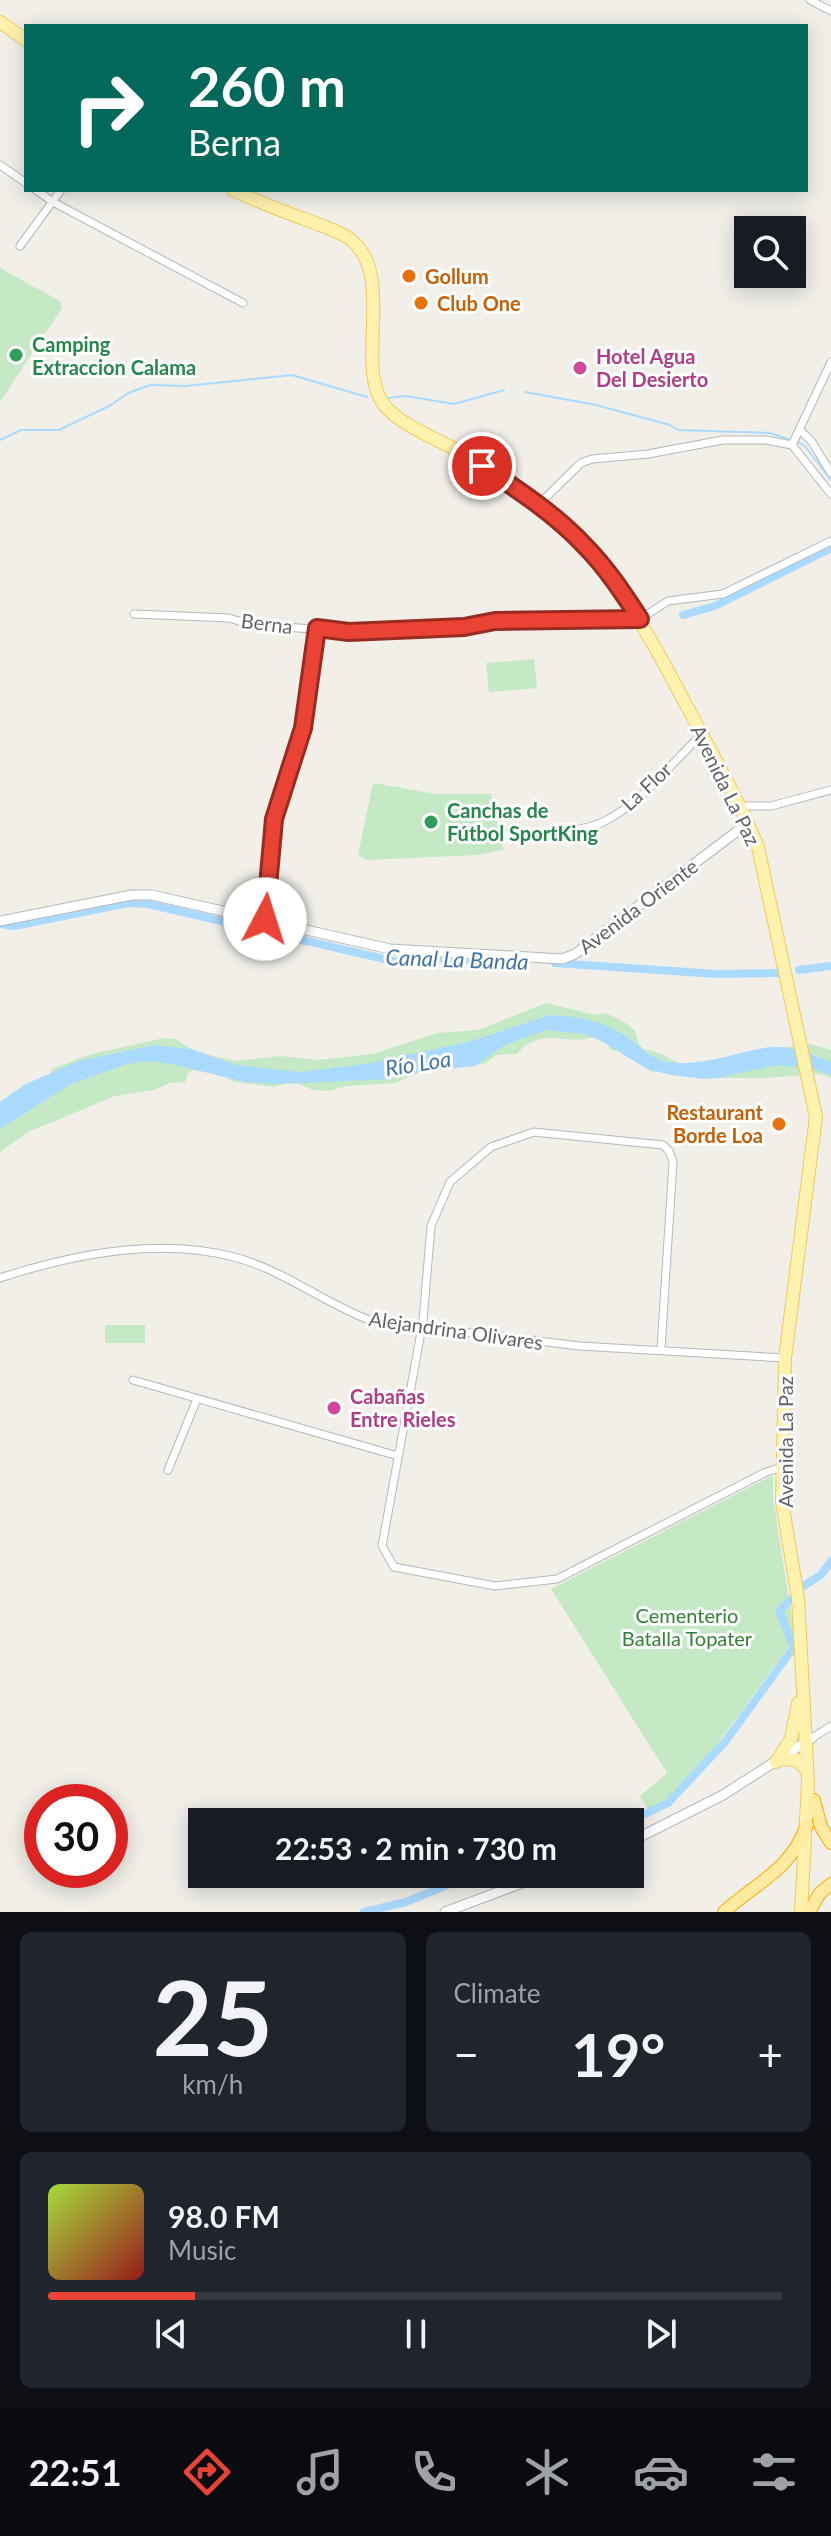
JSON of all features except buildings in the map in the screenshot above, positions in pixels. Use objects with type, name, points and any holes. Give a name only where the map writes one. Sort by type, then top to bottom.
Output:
[{"type":"highway","points":[[814,1800],[818,1819],[831,1843]]},
{"type":"highway","points":[[724,1912],[787,1862],[801,1842],[807,1825]]},
{"type":"highway","points":[[805,1912],[831,1884]]},
{"type":"main road","points":[[0,22],[24,39]]},
{"type":"main road","name":"Avenida La Paz","points":[[238,192],[339,232],[356,244],[366,258],[371,273],[375,381],[384,404],[411,424],[465,454],[538,505],[584,544],[611,576],[640,619],[741,806],[758,847],[816,1117],[785,1358],[782,1502],[798,1598],[814,1800],[805,1912]]},
{"type":"main road","points":[[803,1686],[792,1734],[778,1760],[797,1760],[807,1770]]},
{"type":"main road","name":"Avenida La Paz","points":[[805,1912],[808,1741]]},
{"type":"street","points":[[810,0],[831,11]]},
{"type":"street","points":[[0,165],[24,182]]},
{"type":"street","points":[[39,192],[243,303]]},
{"type":"street","points":[[20,246],[60,192]]},
{"type":"street","points":[[792,445],[831,362]]},
{"type":"street","points":[[801,431],[812,442],[831,473]]},
{"type":"street","points":[[538,505],[581,463],[592,459],[648,454],[723,440],[792,445],[831,494]]},
{"type":"street","points":[[640,619],[668,601],[723,594],[831,541]]},
{"type":"street","name":"Berna","points":[[134,614],[229,618],[248,624],[349,632],[464,627],[495,621],[640,619]]},
{"type":"street","points":[[265,919],[274,819],[303,728],[317,628]]},
{"type":"street","name":"La Flor","points":[[489,834],[536,833],[603,822],[631,805],[702,734]]},
{"type":"street","points":[[741,806],[771,806],[831,790]]},
{"type":"street","name":"Avenida Oriente","points":[[0,921],[132,895],[152,895],[390,949],[562,959],[575,954],[748,823]]},
{"type":"street","points":[[661,1349],[672,1156],[663,1145],[534,1132],[491,1147],[450,1182],[431,1226],[421,1329],[382,1546],[394,1567],[495,1586],[557,1579],[783,1466]]},
{"type":"street","name":"Alejandrina Olivares","points":[[0,1278],[102,1253],[172,1248],[235,1257],[372,1321],[580,1346],[785,1358]]},
{"type":"street","points":[[133,1380],[398,1456]]},
{"type":"street","points":[[168,1470],[197,1399]]},
{"type":"street","points":[[644,1835],[710,1803],[831,1726]]},
{"type":"street","points":[[445,1912],[509,1888]]},
{"type":"green space","name":"Camping Extraccion Calama","points":[[0,268],[60,301],[62,308],[0,402]]},
{"type":"green space","points":[[534,659],[537,688],[489,692],[486,663]]},
{"type":"green space","name":"Canchas de Fútbol SportKing","points":[[373,783],[436,794],[491,794],[503,850],[477,855],[366,860],[358,855]]},
{"type":"green space","points":[[546,1003],[596,1015],[606,1013],[635,1031],[643,1049],[659,1053],[692,1070],[806,1043],[831,1050],[831,1078],[819,1074],[699,1078],[669,1071],[651,1072],[622,1049],[610,1049],[606,1041],[594,1037],[535,1041],[517,1054],[497,1055],[484,1064],[472,1063],[417,1073],[395,1083],[347,1086],[328,1091],[313,1090],[293,1082],[274,1087],[231,1081],[225,1075],[194,1070],[188,1073],[185,1082],[115,1096],[28,1132],[0,1152],[0,1103],[49,1077],[52,1069],[88,1055],[164,1038],[175,1039],[196,1052],[236,1061],[280,1056],[317,1060],[373,1054],[437,1033],[478,1030]]},
{"type":"green space","points":[[105,1325],[145,1325],[145,1343],[105,1343]]},
{"type":"green space","name":"Cementerio Batalla Topater","points":[[773,1475],[773,1498],[795,1638],[692,1779],[650,1812],[640,1796],[667,1773],[551,1589]]},
{"type":"water","name":"Río Loa","points":[[550,1015],[599,1023],[626,1036],[650,1055],[668,1062],[694,1062],[779,1047],[802,1051],[831,1062],[831,1075],[814,1069],[777,1065],[718,1078],[671,1075],[647,1069],[584,1034],[545,1030],[503,1046],[475,1066],[387,1079],[281,1084],[245,1082],[176,1065],[149,1061],[127,1064],[71,1084],[0,1129],[0,1102],[24,1085],[78,1061],[154,1045],[191,1049],[236,1065],[300,1072],[365,1064],[468,1042]]},
{"type":"waterway","points":[[0,440],[21,430],[59,430],[111,405],[128,393],[150,385],[186,386],[292,375],[367,397]]},
{"type":"waterway","points":[[388,398],[406,396],[454,404],[504,390]]},
{"type":"waterway","points":[[525,392],[596,405],[670,425],[678,430],[770,433],[791,440]]},
{"type":"waterway","points":[[798,442],[805,446],[831,480]]},
{"type":"waterway","points":[[683,615],[715,606],[831,548]]},
{"type":"waterway","name":"Canal La Banda","points":[[0,924],[14,926],[128,903],[148,904],[397,962],[414,958],[517,961]]},
{"type":"waterway","name":"Canal La Banda","points":[[555,963],[717,974],[778,973]]},
{"type":"waterway","points":[[799,970],[831,966]]},
{"type":"waterway","points":[[803,1586],[821,1575],[831,1561]]},
{"type":"waterway","points":[[644,1814],[668,1803],[725,1742],[794,1647],[779,1611],[792,1598]]},
{"type":"waterway","points":[[364,1912],[406,1902],[440,1888]]},
{"type":"place","name":"Gollum","points":[[409,276]]},
{"type":"place","name":"Club One","points":[[421,303]]},
{"type":"place","name":"Camping Extraccion Calama","points":[[16,355]]},
{"type":"place","name":"Hotel Agua Del Desierto","points":[[580,368]]},
{"type":"place","name":"Canchas de Fútbol SportKing","points":[[431,822]]},
{"type":"place","name":"Restaurant Borde Loa","points":[[779,1124]]},
{"type":"place","name":"Cabañas Entre Rieles","points":[[334,1408]]},
{"type":"route","points":[[265,919],[274,819],[303,728],[317,628],[349,632],[464,627],[495,621],[640,619],[611,576],[584,544],[538,505],[482,466]]}]
